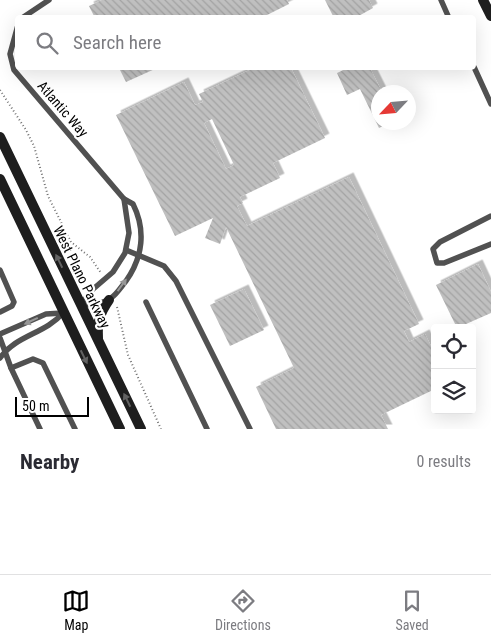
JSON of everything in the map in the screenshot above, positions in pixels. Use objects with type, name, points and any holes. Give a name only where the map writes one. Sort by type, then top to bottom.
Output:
[{"type":"main road","points":[[483,0],[491,16]]},
{"type":"main road","name":"West Plano Parkway","points":[[0,137],[141,429]]},
{"type":"main road","points":[[0,179],[120,429]]},
{"type":"main road","points":[[99,344],[97,324],[101,311],[112,301]]},
{"type":"main road","points":[[63,313],[81,305]]},
{"type":"lane","points":[[26,15],[49,0]]},
{"type":"lane","points":[[441,0],[448,15]]},
{"type":"lane","name":"Atlantic Way","points":[[15,32],[10,54],[14,70],[124,199],[133,204],[138,214],[141,239],[140,256]]},
{"type":"lane","points":[[475,70],[491,104]]},
{"type":"lane","points":[[81,305],[92,290],[113,272],[126,250],[129,233],[124,199]]},
{"type":"lane","points":[[491,216],[440,242],[433,249],[434,257],[437,263],[444,263],[491,244]]},
{"type":"lane","points":[[126,250],[164,266],[176,281],[250,429]]},
{"type":"lane","points":[[81,305],[112,301],[140,256]]},
{"type":"lane","points":[[0,270],[14,302],[12,306],[0,312]]},
{"type":"lane","points":[[146,302],[207,429]]},
{"type":"lane","points":[[0,334],[46,314],[63,313]]},
{"type":"lane","points":[[0,358],[5,350],[15,342],[51,326],[63,313]]},
{"type":"lane","points":[[0,338],[40,429]]},
{"type":"lane","points":[[12,368],[33,359],[43,363],[75,429]]},
{"type":"path","points":[[0,90],[34,146],[48,196],[71,242],[90,257],[102,277]]},
{"type":"path","points":[[112,301],[120,311],[128,355],[161,429]]},
{"type":"building","points":[[102,0],[287,0],[289,4],[267,15],[94,15],[89,6]]},
{"type":"building","points":[[325,0],[369,0],[373,8],[360,15],[332,15]]},
{"type":"building","points":[[120,70],[153,70],[126,82]]},
{"type":"building","points":[[250,70],[292,70],[325,138],[273,163],[280,178],[240,197],[243,203],[237,206],[247,226],[349,177],[419,324],[404,331],[409,342],[425,334],[431,346],[431,391],[381,415],[388,429],[276,429],[256,387],[294,368],[226,227],[220,244],[205,238],[213,218],[175,236],[116,115],[184,82],[195,105],[203,102],[199,94]],"holes":[[[212,119],[234,165],[226,169],[204,123]]]},
{"type":"building","points":[[344,70],[371,70],[378,85],[371,85],[371,112],[360,89],[347,95],[337,73]]},
{"type":"building","points":[[478,264],[491,292],[491,313],[466,324],[455,324],[436,285]]},
{"type":"building","points":[[244,289],[264,330],[230,346],[210,305]]}]
